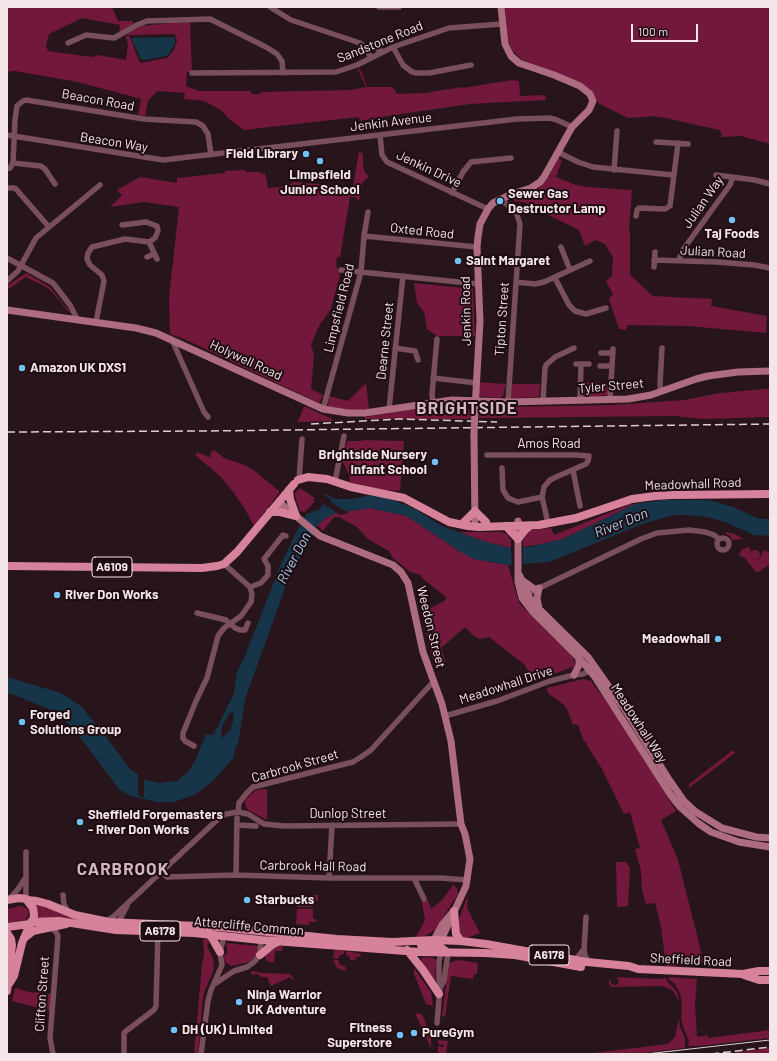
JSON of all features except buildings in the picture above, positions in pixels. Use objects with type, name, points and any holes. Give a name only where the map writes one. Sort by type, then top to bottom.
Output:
[{"type":"main road","name":"Meadowhall Road","points":[[295,484],[304,478],[315,477],[335,481],[351,487],[404,498],[441,519],[460,524],[506,526],[539,520],[548,523]]},
{"type":"main road","points":[[224,564],[237,552],[295,484]]},
{"type":"main road","points":[[295,484],[290,499],[298,518]]},
{"type":"main road","name":"Meadowhall Road","points":[[475,525],[486,522],[518,523],[530,526],[576,518],[632,500],[672,494],[770,494]]},
{"type":"main road","points":[[460,524],[475,511],[486,522]]},
{"type":"main road","points":[[270,512],[280,512],[298,518]]},
{"type":"main road","points":[[506,526],[517,541],[530,526]]},
{"type":"main road","name":"A6109","points":[[7,566],[206,568],[224,564]]},
{"type":"main road","name":"A6178","points":[[8,900],[21,898],[26,900]]},
{"type":"main road","points":[[8,987],[14,976],[23,939],[34,916],[34,910],[26,900]]},
{"type":"main road","name":"Attercliffe Common","points":[[26,900],[37,901],[86,918],[106,921],[250,929],[337,939],[402,942],[442,946]]},
{"type":"main road","points":[[454,911],[456,934],[461,941]]},
{"type":"main road","name":"Attercliffe Common","points":[[30,923],[56,921],[112,929],[208,934],[261,940],[430,952],[442,946]]},
{"type":"main road","name":"A6178","points":[[7,927],[30,923]]},
{"type":"main road","points":[[23,939],[33,931],[73,923]]},
{"type":"main road","points":[[224,936],[225,933],[231,928]]},
{"type":"main road","points":[[250,929],[259,936],[261,940]]},
{"type":"main road","points":[[7,933],[12,945],[8,987]]},
{"type":"main road","points":[[208,934],[220,952]]},
{"type":"main road","points":[[260,955],[272,945],[281,941]]},
{"type":"main road","name":"Sheffield Road","points":[[442,946],[461,941],[575,960],[629,966],[638,969],[743,974]]},
{"type":"main road","name":"Sheffield Road","points":[[442,946],[485,953],[515,955],[588,968],[630,971],[638,969]]},
{"type":"main road","points":[[407,950],[439,991]]},
{"type":"main road","name":"A6178","points":[[743,974],[770,972]]},
{"type":"main road","name":"A6178","points":[[743,974],[759,980],[770,980]]},
{"type":"street","points":[[270,7],[291,20],[358,42],[366,49],[371,58]]},
{"type":"street","points":[[379,7],[399,7]]},
{"type":"street","name":"Jenkin Road","points":[[475,525],[474,435],[480,321],[477,247],[479,230],[488,209],[493,203],[512,194],[536,186],[544,177],[572,127],[592,106],[593,101],[590,94],[586,90],[570,81],[519,63],[508,51],[505,44],[501,7]]},
{"type":"street","points":[[68,43],[86,35],[114,38],[147,21],[210,19],[277,54],[282,60],[283,72]]},
{"type":"street","name":"Sandstone Road","points":[[192,73],[341,72],[393,47],[449,28],[502,24]]},
{"type":"street","points":[[366,49],[374,47],[383,52]]},
{"type":"street","points":[[393,47],[403,65],[412,72],[429,73],[471,65]]},
{"type":"street","name":"Beacon Road","points":[[13,163],[17,106],[23,101],[30,100],[144,119],[196,122],[203,126],[208,134],[211,154]]},
{"type":"street","name":"Jenkin Avenue","points":[[211,154],[531,118],[557,120],[572,127]]},
{"type":"street","points":[[614,170],[617,131]]},
{"type":"street","name":"Beacon Way","points":[[7,135],[159,160],[211,154]]},
{"type":"street","name":"Jenkin Drive","points":[[380,135],[382,155],[387,162],[488,209]]},
{"type":"street","points":[[656,142],[688,144]]},
{"type":"street","points":[[636,216],[639,208],[669,208],[678,143]]},
{"type":"street","points":[[558,152],[586,165],[614,170],[674,175]]},
{"type":"street","points":[[452,193],[462,172],[471,162],[511,158]]},
{"type":"street","points":[[7,169],[10,168],[13,163],[41,166],[45,169],[55,184]]},
{"type":"street","points":[[716,175],[770,184]]},
{"type":"street","name":"Julian Way","points":[[679,260],[682,251],[730,185],[733,177]]},
{"type":"street","points":[[7,281],[18,272],[36,238],[100,185]]},
{"type":"street","points":[[7,188],[16,189],[49,227]]},
{"type":"street","name":"Tipton Street","points":[[500,199],[516,212],[519,220],[508,402]]},
{"type":"street","name":"Limpsfield Road","points":[[323,409],[361,272],[368,212]]},
{"type":"street","points":[[96,322],[104,281],[102,275],[90,265],[87,259],[88,253],[92,247],[125,239],[149,242],[155,238],[158,231],[157,226],[146,222],[124,225],[128,217]]},
{"type":"street","name":"Oxted Road","points":[[364,236],[477,247]]},
{"type":"street","points":[[147,257],[156,257],[149,242]]},
{"type":"street","points":[[561,247],[570,270]]},
{"type":"street","points":[[654,268],[655,252]]},
{"type":"street","points":[[7,258],[53,283],[70,305],[77,319]]},
{"type":"street","name":"Julian Road","points":[[654,260],[746,264],[770,268]]},
{"type":"street","points":[[516,282],[539,284],[590,261]]},
{"type":"street","points":[[341,270],[478,284]]},
{"type":"street","name":"Dearne Street","points":[[389,409],[403,276]]},
{"type":"street","points":[[555,278],[569,305],[575,312],[586,314],[606,308]]},
{"type":"street","name":"Holywell Road","points":[[7,310],[136,328],[156,333],[323,409],[340,413],[356,413],[452,400],[475,400]]},
{"type":"street","points":[[172,340],[204,412],[208,417]]},
{"type":"street","points":[[433,402],[433,347],[437,340]]},
{"type":"street","points":[[395,348],[417,350],[418,360]]},
{"type":"street","points":[[543,401],[544,368],[555,356],[574,348]]},
{"type":"street","points":[[661,391],[662,348]]},
{"type":"street","points":[[601,353],[613,351],[610,400]]},
{"type":"street","points":[[580,401],[579,364],[589,364]]},
{"type":"street","points":[[600,366],[612,366]]},
{"type":"street","name":"Tyler Street","points":[[475,400],[508,402],[639,398],[696,378],[738,372],[770,371]]},
{"type":"street","points":[[433,378],[477,383]]},
{"type":"street","points":[[335,481],[344,436]]},
{"type":"street","points":[[295,484],[302,438]]},
{"type":"street","name":"Amos Road","points":[[487,456],[589,456],[586,464],[556,477],[547,483],[543,490],[542,497]]},
{"type":"street","points":[[502,468],[503,490],[508,498],[511,501],[518,502],[542,497],[548,523]]},
{"type":"street","points":[[573,470],[580,506]]},
{"type":"street","name":"Weedon Street","points":[[279,502],[320,536],[390,563],[401,572],[408,583],[423,652],[445,716],[454,756],[462,826],[470,859],[467,880],[463,893],[454,911],[442,925],[442,946]]},
{"type":"street","name":"Meadowhall Way","points":[[518,523],[517,541],[520,577],[524,596],[533,612],[590,668],[642,738],[679,795],[696,812],[711,822],[732,831],[762,838],[770,838]]},
{"type":"street","points":[[524,596],[641,539],[657,533],[689,530],[705,532],[714,535],[719,539]]},
{"type":"street","points":[[250,587],[261,583],[268,575],[268,566],[264,559],[283,535],[286,536]]},
{"type":"street","points":[[194,746],[185,741],[183,738],[183,732],[207,678],[218,636],[230,623],[241,616],[251,602],[252,594],[250,587],[224,564]]},
{"type":"street","points":[[520,577],[538,589]]},
{"type":"street","points":[[538,589],[537,598],[539,609]]},
{"type":"street","name":"Meadowhall Way","points":[[524,596],[573,641],[670,794],[680,807],[712,832],[739,842],[764,846]]},
{"type":"street","points":[[197,614],[222,618],[240,630],[245,630],[248,623]]},
{"type":"street","points":[[574,675],[579,665],[579,658]]},
{"type":"street","name":"Meadowhall Drive","points":[[445,716],[497,701],[550,681],[583,674],[590,668]]},
{"type":"street","name":"Carbrook Street","points":[[238,815],[239,803],[253,787],[353,762],[361,758],[371,750],[433,682]]},
{"type":"street","points":[[636,741],[642,738]]},
{"type":"street","points":[[670,794],[679,795]]},
{"type":"street","points":[[106,921],[114,916],[218,819],[226,814],[238,815],[236,875]]},
{"type":"street","name":"Dunlop Street","points":[[238,815],[248,814],[264,824],[284,826],[462,826]]},
{"type":"street","points":[[237,825],[256,826]]},
{"type":"street","points":[[329,878],[332,825]]},
{"type":"street","points":[[762,838],[764,846]]},
{"type":"street","points":[[26,852],[26,900]]},
{"type":"street","name":"Carbrook Hall Road","points":[[161,872],[167,877],[236,875],[467,880]]},
{"type":"street","points":[[8,900],[16,892],[26,877]]},
{"type":"street","points":[[414,878],[424,899]]},
{"type":"street","points":[[64,895],[64,904],[68,912]]},
{"type":"street","points":[[112,929],[118,922],[129,902]]},
{"type":"street","points":[[55,907],[64,904]]},
{"type":"street","points":[[126,908],[129,918],[134,923]]},
{"type":"street","points":[[586,917],[584,949],[590,962]]},
{"type":"street","name":"Clifton Street","points":[[53,1054],[50,1038],[58,936],[64,925]]},
{"type":"street","points":[[51,928],[58,936]]},
{"type":"street","points":[[124,1054],[124,1033],[154,1010],[156,1006],[158,931]]},
{"type":"street","points":[[201,1054],[206,1008],[209,994],[222,966],[220,952],[224,936]]},
{"type":"street","points":[[213,986],[222,978],[234,971],[251,965],[260,955],[261,940]]},
{"type":"street","points":[[437,1023],[439,991],[438,981],[442,946]]},
{"type":"street","points":[[575,960],[584,949]]},
{"type":"street","points":[[222,966],[227,970],[234,971]]},
{"type":"shaded area","points":[[7,7],[112,7],[118,21],[133,21],[133,25],[119,33],[120,25],[82,18],[49,34],[46,46],[48,51],[92,57],[98,55],[126,60],[128,45],[126,36],[127,35],[129,33],[141,26],[190,21],[192,72],[187,72],[186,86],[199,91],[251,91],[251,94],[261,94],[260,92],[350,90],[366,87],[358,70],[360,69],[367,87],[393,87],[397,94],[425,93],[512,80],[519,81],[520,96],[545,95],[546,100],[470,104],[361,121],[358,117],[244,130],[229,119],[221,110],[204,101],[184,99],[185,93],[157,91],[148,101],[145,116],[138,115],[141,99],[78,82],[15,71],[7,72]],"holes":[[[175,34],[177,41],[174,50],[167,58],[141,63],[130,37],[127,35]]]},
{"type":"shaded area","points":[[505,7],[770,7],[770,144],[741,136],[721,137],[722,133],[719,130],[666,118],[651,116],[628,118],[598,103],[594,94],[521,59],[513,51],[508,41]]},
{"type":"shaded area","points":[[359,152],[363,153],[365,173],[369,176],[362,183],[359,201],[355,197],[350,197],[340,257],[337,257],[336,265],[340,274],[338,283],[331,309],[319,326],[311,345],[314,355],[311,389],[323,395],[319,403],[182,338],[170,334],[169,297],[179,207],[144,202],[110,207],[122,195],[117,190],[140,177],[177,183],[177,178],[225,173],[225,171],[245,170],[246,172],[260,172],[261,174],[265,173],[268,188],[288,186],[293,182],[353,187]]},
{"type":"shaded area","points":[[558,159],[562,160],[556,177],[573,184],[587,187],[632,190],[629,230],[630,275],[653,296],[712,299],[711,306],[767,316],[766,333],[688,326],[627,325],[626,330],[619,329],[609,299],[613,294],[606,281],[612,276],[613,258],[605,244],[595,240],[585,246],[579,230],[546,214],[542,209],[523,202],[514,201],[513,197],[527,194],[538,189],[549,177]]},
{"type":"shaded area","points":[[26,273],[50,287],[69,311],[68,312],[48,288],[26,277],[7,290],[7,286]]},
{"type":"shaded area","points":[[414,283],[473,289],[475,336],[437,336],[427,329],[424,312],[417,303]]},
{"type":"shaded area","points":[[478,382],[506,384],[503,396],[500,398],[478,396]]},
{"type":"shaded area","points":[[583,382],[609,383],[608,395],[583,397]]},
{"type":"shaded area","points":[[366,383],[369,409],[348,411],[328,407],[329,396],[348,401]]},
{"type":"shaded area","points":[[511,384],[540,384],[539,396],[511,398]]},
{"type":"shaded area","points":[[770,389],[770,417],[703,419],[674,416],[479,418],[480,411],[484,406],[613,405],[684,400],[720,393]]},
{"type":"shaded area","points":[[304,406],[332,419],[332,421],[298,422]]},
{"type":"shaded area","points":[[436,407],[466,407],[471,412],[471,419],[365,419],[365,417]]},
{"type":"shaded area","points":[[347,441],[404,441],[400,491],[385,490],[349,482],[350,477],[342,460]]},
{"type":"shaded area","points":[[214,450],[224,458],[247,466],[279,491],[254,526],[244,507],[220,476],[195,455],[198,452],[210,457],[211,452]]},
{"type":"shaded area","points":[[300,488],[315,498],[313,500],[315,501],[305,512],[300,511],[296,500],[295,493]]},
{"type":"shaded area","points":[[631,504],[635,504],[563,539],[523,547],[523,540],[530,530],[551,528],[554,535]]},
{"type":"shaded area","points":[[370,508],[407,516],[459,551],[489,562],[508,565],[519,603],[569,652],[574,659],[575,666],[533,682],[525,665],[489,637],[480,639],[474,636],[465,627],[441,648],[446,663],[435,668],[421,613],[446,600],[446,597],[422,578],[421,575],[410,572],[393,558],[389,551],[368,539],[357,527],[339,517],[334,517],[323,531],[317,525],[336,513]]},
{"type":"shaded area","points":[[458,532],[502,532],[507,534],[511,540],[511,548],[486,542]]},
{"type":"shaded area","points":[[726,532],[734,534],[744,539],[732,540]]},
{"type":"shaded area","points":[[748,547],[751,550],[750,556],[753,560],[760,558],[764,550],[770,553],[770,564],[759,572],[756,572],[745,558],[739,554],[741,550]]},
{"type":"shaded area","points":[[755,550],[760,555],[755,560],[750,555]]},
{"type":"shaded area","points":[[583,679],[591,681],[606,701],[676,811],[661,820],[678,860],[704,963],[666,967],[661,926],[655,903],[646,904],[642,890],[641,871],[635,849],[640,848],[630,812],[624,814],[602,769],[586,744],[587,743],[584,741],[579,728],[580,727],[576,724],[573,725],[567,709],[563,704],[548,693],[547,688]]},
{"type":"shaded area","points":[[733,750],[735,753],[689,788],[689,784]]},
{"type":"shaded area","points":[[267,789],[267,820],[248,810],[245,804],[246,799],[256,790]]},
{"type":"shaded area","points":[[616,862],[626,862],[630,868],[628,906],[617,907]]},
{"type":"shaded area","points":[[453,885],[457,888],[458,894],[435,930],[423,937],[416,937],[425,920],[422,902],[428,900],[431,909],[442,900]]},
{"type":"shaded area","points":[[297,895],[318,895],[318,901],[313,901],[313,907],[297,907]]},
{"type":"shaded area","points":[[468,895],[467,908],[480,933],[467,938],[463,937],[459,933],[458,922]]},
{"type":"shaded area","points":[[33,903],[74,918],[73,920],[36,919]]},
{"type":"shaded area","points":[[19,906],[28,909],[29,912],[27,918],[25,920],[7,922],[7,909]]},
{"type":"shaded area","points":[[297,909],[313,909],[313,919],[316,919],[316,922],[309,922],[309,925],[296,924]]},
{"type":"shaded area","points":[[206,938],[209,942],[207,946],[213,958],[214,968],[203,997],[198,1054],[194,1054],[204,955],[203,940]]},
{"type":"shaded area","points":[[225,943],[258,946],[258,952],[249,962],[231,966],[225,962],[224,956],[227,954],[227,948]]},
{"type":"shaded area","points":[[283,946],[282,951],[275,951],[274,962],[266,960],[265,956],[268,952]]},
{"type":"shaded area","points":[[334,951],[344,951],[344,954],[340,955],[338,959],[333,958]]},
{"type":"shaded area","points":[[346,951],[361,954],[360,957],[356,957],[355,960],[350,960],[350,957],[346,954]]},
{"type":"shaded area","points":[[425,957],[436,960],[435,982],[421,962],[422,958]]},
{"type":"shaded area","points":[[333,960],[338,960],[340,965],[345,966],[346,971],[337,968]]},
{"type":"shaded area","points":[[458,960],[478,963],[477,974],[474,974],[473,979],[451,976],[445,1017],[442,1015],[449,963]]},
{"type":"shaded area","points":[[414,968],[431,992],[433,1006],[426,1004],[414,974]]},
{"type":"shaded area","points":[[252,971],[290,974],[294,979],[292,980],[290,977],[271,986],[267,977],[262,977],[257,974],[252,975]]},
{"type":"shaded area","points":[[614,977],[666,978],[677,992],[680,1002],[672,990],[662,986],[612,987],[609,984],[609,979],[614,985],[617,985],[619,982],[617,978]]},
{"type":"shaded area","points":[[669,977],[697,979],[695,1005],[697,1037],[707,1035],[708,1038],[770,1030],[770,1038],[688,1046],[689,1041],[681,1019],[681,996],[674,983],[669,980]]},
{"type":"shaded area","points":[[15,988],[33,993],[51,994],[50,1011],[12,1001]]},
{"type":"shaded area","points":[[415,1013],[423,1016],[431,1037],[431,1047],[429,1048],[430,1046]]},
{"type":"shaded area","points":[[679,1018],[680,1027],[685,1038],[685,1048],[635,1054],[585,1054],[668,1044],[675,1037]]},
{"type":"shaded area","points":[[438,1040],[448,1041],[446,1054],[438,1054],[438,1046],[444,1047],[444,1045],[438,1044]]},
{"type":"shaded area","points":[[770,1048],[770,1054],[725,1054],[733,1053]]},
{"type":"water","points":[[133,38],[175,38],[175,44],[167,56],[143,60],[141,59],[132,40]]},
{"type":"water","name":"River Don","points":[[325,494],[336,499],[352,499],[371,495],[385,497],[415,509],[442,526],[486,542],[511,548],[529,547],[563,539],[635,504],[664,500],[709,500],[733,507],[759,519],[770,519],[770,536],[754,535],[725,522],[707,517],[675,515],[645,523],[549,562],[508,565],[474,559],[459,551],[407,516],[370,508],[336,513],[317,525],[311,540],[295,565],[288,580],[245,699],[238,744],[235,748],[234,757],[213,781],[194,795],[174,802],[157,802],[128,795],[119,789],[73,728],[54,711],[7,693],[7,677],[61,693],[81,706],[130,769],[145,780],[158,783],[177,781],[189,771],[196,759],[206,734],[213,735],[217,728],[234,693],[237,671],[245,656],[280,566],[307,514],[320,509],[323,504],[332,500],[325,496]],"holes":[[[232,711],[234,716],[231,730],[222,738],[221,732],[223,724]]]},
{"type":"pier","points":[[328,500],[349,513],[340,515],[322,503]]},
{"type":"pier","points":[[523,547],[523,566],[512,567],[511,548]]},
{"type":"pier","points":[[138,772],[144,777],[144,798],[138,795]]},
{"type":"tram line","points":[[646,1054],[770,1040]]},
{"type":"railway","points":[[311,424],[399,419],[497,422]]},
{"type":"railway","points":[[7,432],[770,424]]},
{"type":"railway","points":[[711,1054],[770,1047]]},
{"type":"place","name":"Field Library","points":[[306,154]]},
{"type":"place","name":"Limpsfield Junior School","points":[[320,161]]},
{"type":"place","name":"Sewer Gas Destructor Lamp","points":[[500,201]]},
{"type":"place","name":"Taj Foods","points":[[732,220]]},
{"type":"place","name":"Saint Margaret","points":[[458,261]]},
{"type":"place","name":"Amazon UK DXS1","points":[[22,368]]},
{"type":"place","name":"Brightside Nursery Infant School","points":[[435,462]]},
{"type":"place","name":"River Don Works","points":[[57,595]]},
{"type":"place","name":"Meadowhall","points":[[718,639]]},
{"type":"place","name":"Forged Solutions Group","points":[[22,722]]},
{"type":"place","name":"Sheffield Forgemasters - River Don Works","points":[[80,822]]},
{"type":"place","name":"Starbucks","points":[[247,900]]},
{"type":"place","name":"Ninja Warrior UK Adventure","points":[[239,1002]]},
{"type":"place","name":"DH (UK) Limited","points":[[174,1030]]},
{"type":"place","name":"PureGym","points":[[414,1033]]},
{"type":"place","name":"Fitness Superstore","points":[[400,1035]]},
{"type":"district","name":"BRIGHTSIDE","points":[[467,408]]},
{"type":"district","name":"CARBROOK","points":[[123,869]]}]
